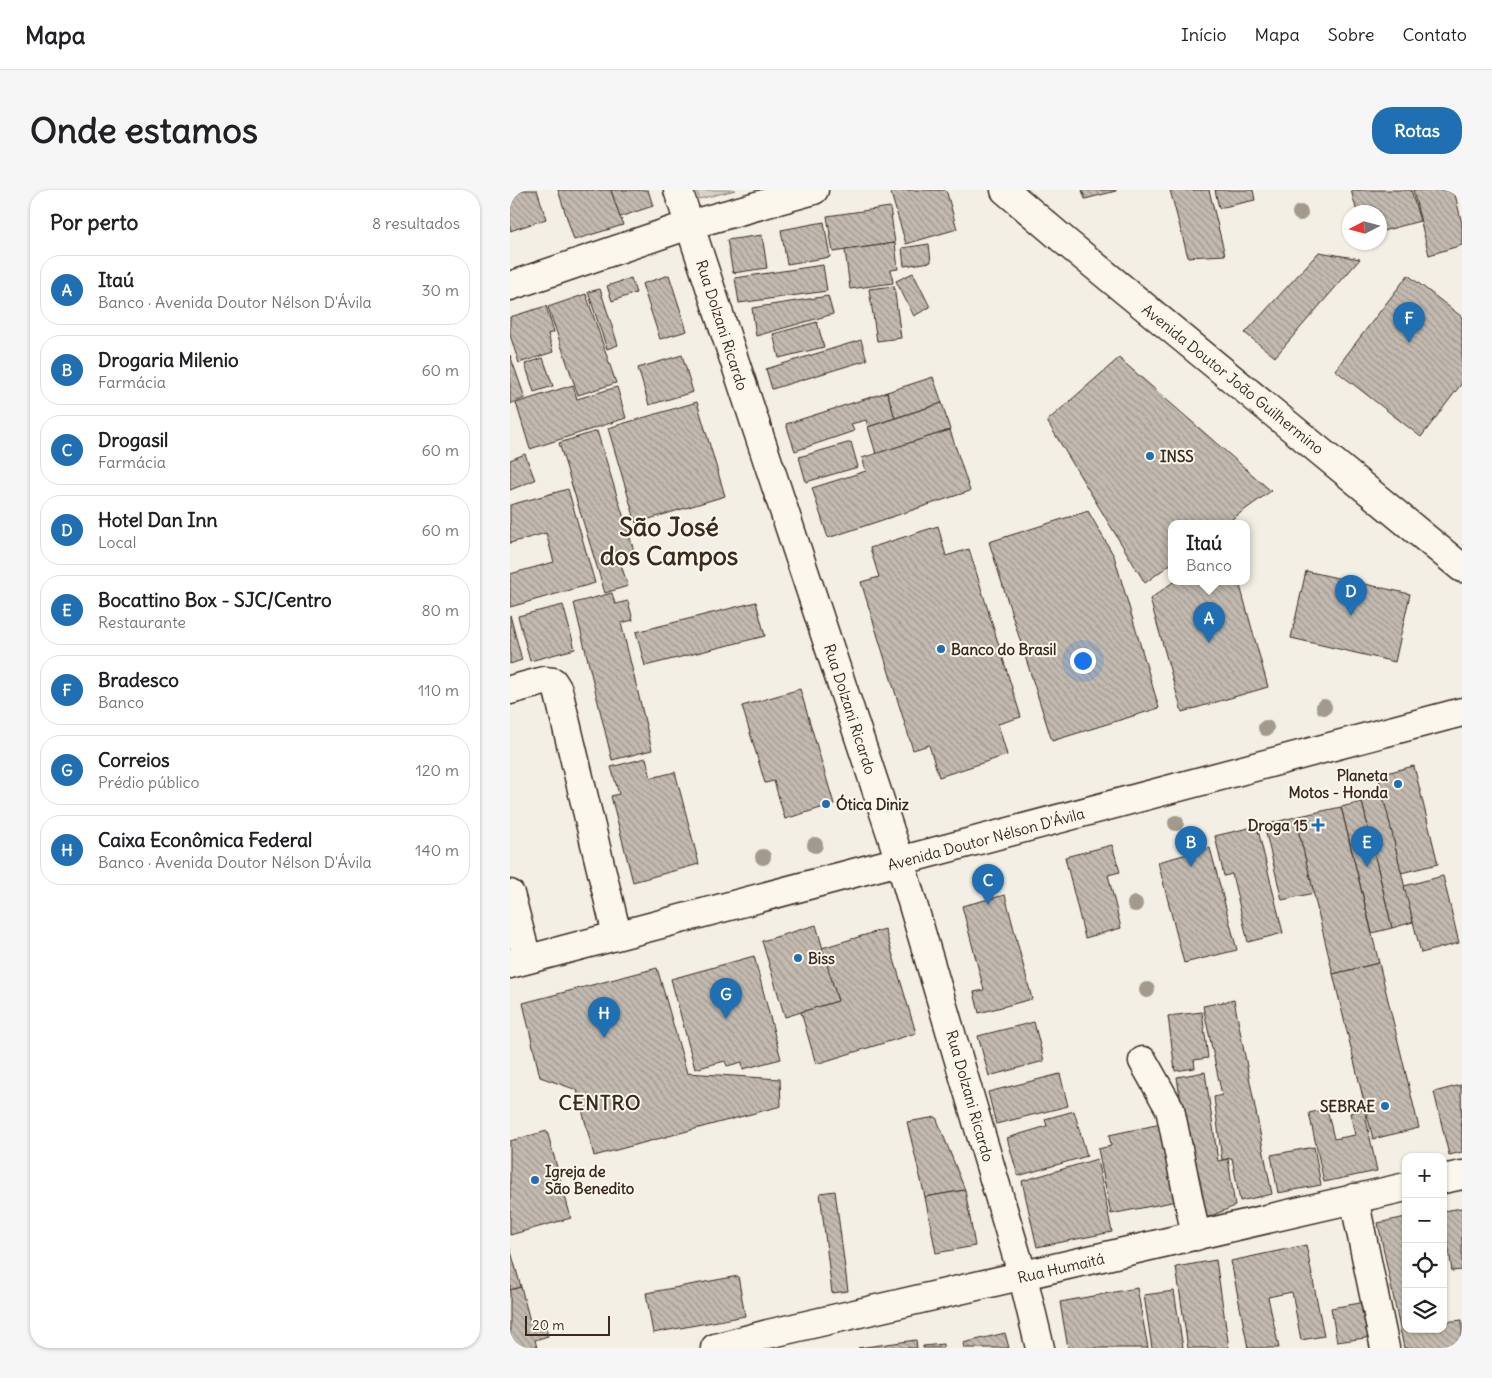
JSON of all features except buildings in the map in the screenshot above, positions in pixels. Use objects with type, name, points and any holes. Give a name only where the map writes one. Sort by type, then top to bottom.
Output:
[{"type":"street","name":"Rua Dolzani Ricardo","points":[[678,190],[900,862],[1023,1277],[1040,1348]]},
{"type":"street","points":[[510,286],[689,225],[814,190]]},
{"type":"street","name":"Avenida Doutor João Guilhermino","points":[[1005,190],[1080,254],[1462,568]]},
{"type":"street","points":[[510,690],[544,681],[553,682],[558,690],[617,935]]},
{"type":"street","name":"Avenida Doutor Nélson D'Ávila","points":[[519,961],[900,862],[1462,712]]},
{"type":"street","points":[[510,894],[519,961]]},
{"type":"street","points":[[1143,1061],[1170,1109],[1196,1236]]},
{"type":"street","points":[[1447,1178],[1462,1175]]},
{"type":"street","name":"Rua Humaitá","points":[[716,1348],[768,1334],[1023,1277],[1402,1188]]},
{"type":"street","points":[[1354,1198],[1384,1348]]},
{"type":"green space","points":[[696,190],[736,190],[699,199]]},
{"type":"place","name":"Bradesco","points":[[1409,343]]},
{"type":"place","name":"INSS","points":[[1150,456]]},
{"type":"place","name":"Hotel Dan Inn","points":[[1351,616]]},
{"type":"place","name":"Itaú","points":[[1209,643]]},
{"type":"place","name":"Banco do Brasil","points":[[941,649]]},
{"type":"place","name":"Planeta Motos - Honda","points":[[1398,784]]},
{"type":"place","name":"Ótica Diniz","points":[[826,804]]},
{"type":"place","name":"Droga 15","points":[[1318,825]]},
{"type":"place","name":"Drogaria Milenio","points":[[1191,867]]},
{"type":"place","name":"Bocattino Box - SJC/Centro","points":[[1367,867]]},
{"type":"place","name":"Drogasil","points":[[988,905]]},
{"type":"place","name":"Biss","points":[[798,958]]},
{"type":"place","name":"Correios","points":[[726,1019]]},
{"type":"place","name":"Caixa Econômica Federal","points":[[604,1038]]},
{"type":"place","name":"SEBRAE","points":[[1385,1106]]},
{"type":"place","name":"Igreja de São Benedito","points":[[535,1180]]},
{"type":"district","name":"São José dos Campos","points":[[669,542]]},
{"type":"district","name":"CENTRO","points":[[600,1102]]}]
